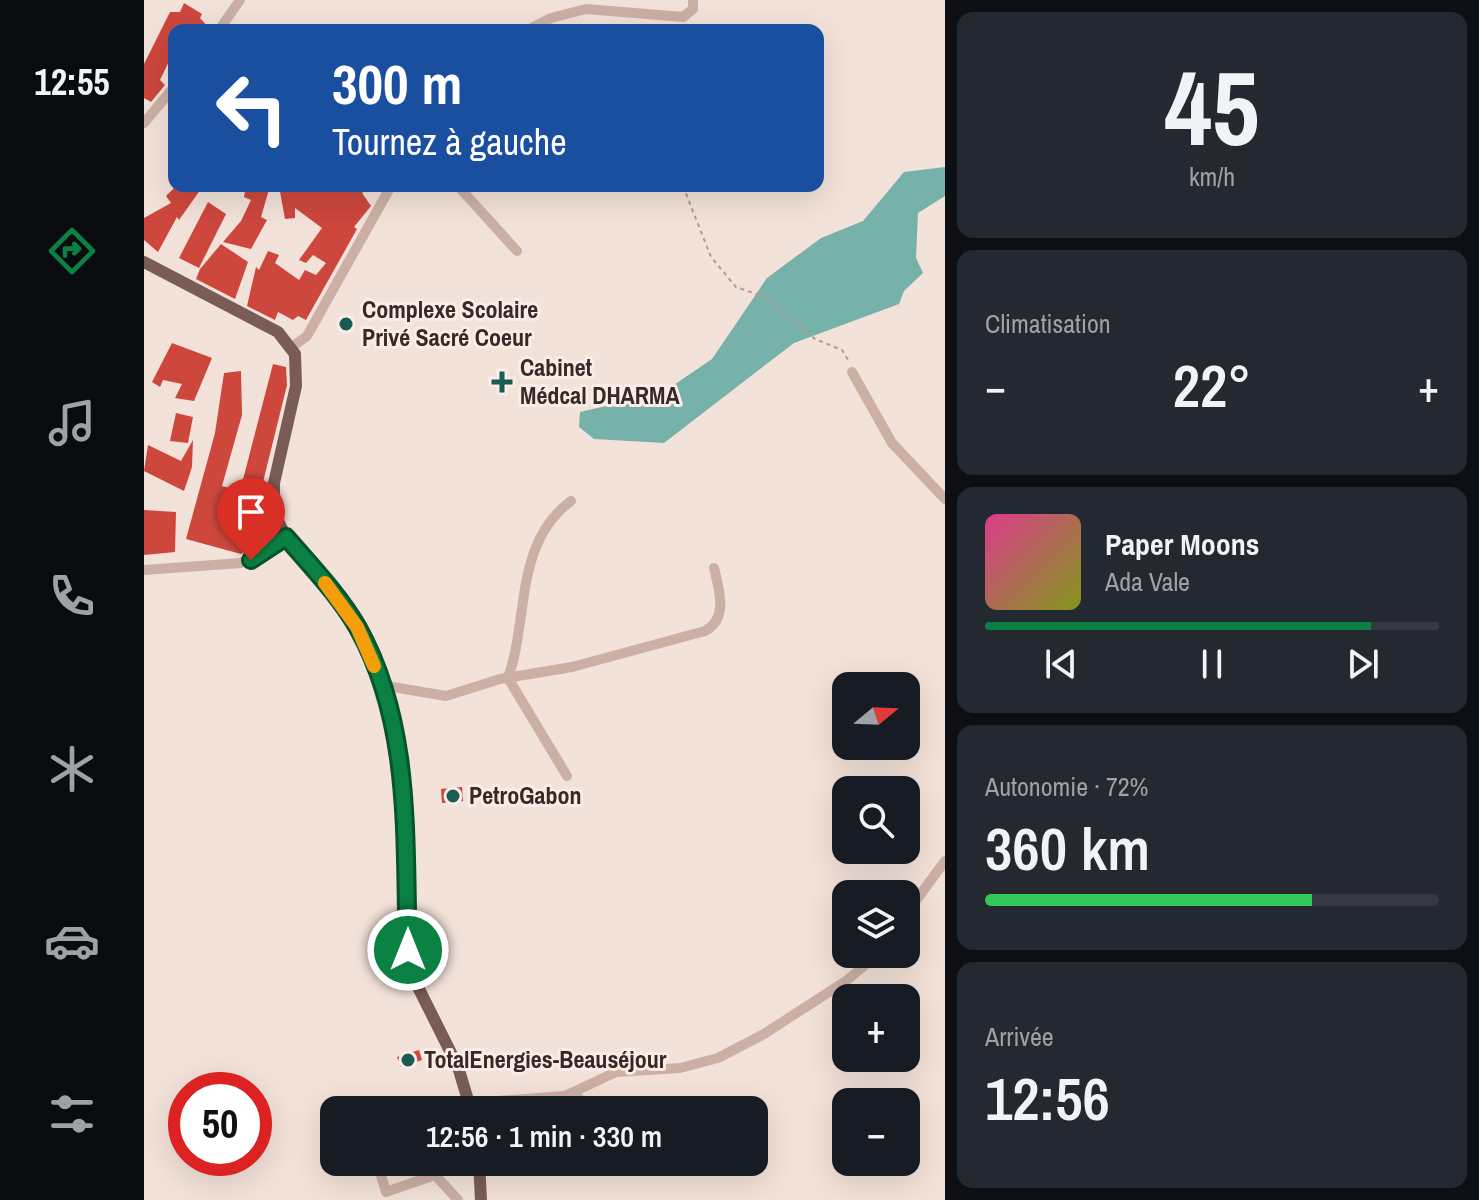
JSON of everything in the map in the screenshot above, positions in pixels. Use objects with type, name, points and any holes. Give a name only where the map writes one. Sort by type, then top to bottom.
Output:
[{"type":"main road","points":[[144,262],[278,332],[292,347],[298,369],[296,386],[272,497],[278,526],[357,627],[381,685],[404,783],[408,950],[417,985],[458,1067],[467,1096]]},
{"type":"main road","points":[[480,1176],[481,1200]]},
{"type":"street","points":[[223,24],[240,0]]},
{"type":"street","points":[[540,24],[586,9],[683,17],[693,9],[693,0]]},
{"type":"street","points":[[144,123],[168,94]]},
{"type":"street","points":[[292,347],[307,336],[388,192]]},
{"type":"street","points":[[463,192],[517,251]]},
{"type":"street","points":[[852,372],[892,443],[945,499]]},
{"type":"street","points":[[567,776],[508,678],[520,635],[524,580],[533,554],[561,508],[571,501]]},
{"type":"street","points":[[144,570],[241,563],[286,537]]},
{"type":"street","points":[[381,685],[446,696],[508,678],[572,667],[705,631],[714,626],[721,609],[714,568]]},
{"type":"street","points":[[920,895],[945,861]]},
{"type":"street","points":[[565,1096],[616,1072],[680,1068],[718,1058],[764,1034],[861,968]]},
{"type":"street","points":[[381,1176],[386,1192],[432,1176]]},
{"type":"street","points":[[436,1176],[458,1200]]},
{"type":"path","points":[[685,192],[711,257],[736,287],[768,298],[815,339],[842,350],[849,358],[852,372]]},
{"type":"water","points":[[945,167],[945,196],[918,213],[916,258],[923,273],[904,291],[899,304],[794,343],[664,443],[594,439],[579,427],[580,412],[662,393],[712,359],[767,278],[821,238],[863,221],[904,172]]},
{"type":"building","points":[[184,3],[202,14],[200,18],[206,24],[168,24],[168,63],[160,80],[165,85],[151,102],[144,98],[144,64],[170,12],[180,12]]},
{"type":"building","points":[[170,192],[199,192],[179,220],[177,217],[158,252],[144,240],[144,218],[171,203],[166,196]]},
{"type":"building","points":[[245,192],[268,192],[261,217],[267,220],[251,249],[223,242],[241,221],[251,200],[244,197]]},
{"type":"building","points":[[280,192],[364,192],[371,206],[354,227],[357,229],[306,320],[298,316],[293,320],[278,312],[275,320],[247,306],[256,267],[259,270],[268,251],[279,255],[275,263],[299,280],[305,270],[316,275],[326,263],[313,255],[306,263],[299,260],[322,228],[295,208],[295,218],[285,219]]},
{"type":"building","points":[[208,202],[226,214],[199,268],[179,258]]},
{"type":"building","points":[[221,244],[248,262],[235,299],[196,279],[200,269]]},
{"type":"building","points":[[172,343],[212,358],[194,401],[175,398],[182,384],[163,380],[160,387],[152,382]]},
{"type":"building","points":[[273,364],[286,367],[287,385],[246,551],[241,554],[186,539],[215,433],[224,373],[241,371],[242,415],[222,486],[240,491]]},
{"type":"building","points":[[176,413],[193,417],[188,443],[170,441]]},
{"type":"building","points":[[193,440],[192,467],[184,491],[144,471],[148,445],[181,461]]},
{"type":"building","points":[[144,510],[176,512],[175,552],[144,555]]},
{"type":"building","points":[[462,787],[463,801],[442,803],[441,789]]},
{"type":"building","points":[[419,1050],[422,1060],[401,1067],[397,1057]]},
{"type":"slow traffic","points":[[325,583],[357,627],[374,666]]},
{"type":"place","name":"Complexe Scolaire Privé Sacré Coeur","points":[[346,324]]},
{"type":"place","name":"Cabinet Médcal DHARMA","points":[[502,382]]},
{"type":"place","name":"PetroGabon","points":[[453,796]]},
{"type":"place","name":"TotalEnergies-Beauséjour","points":[[408,1060]]},
{"type":"route","points":[[251,560],[286,537],[349,615],[372,660],[399,753],[404,783],[408,950]]}]
